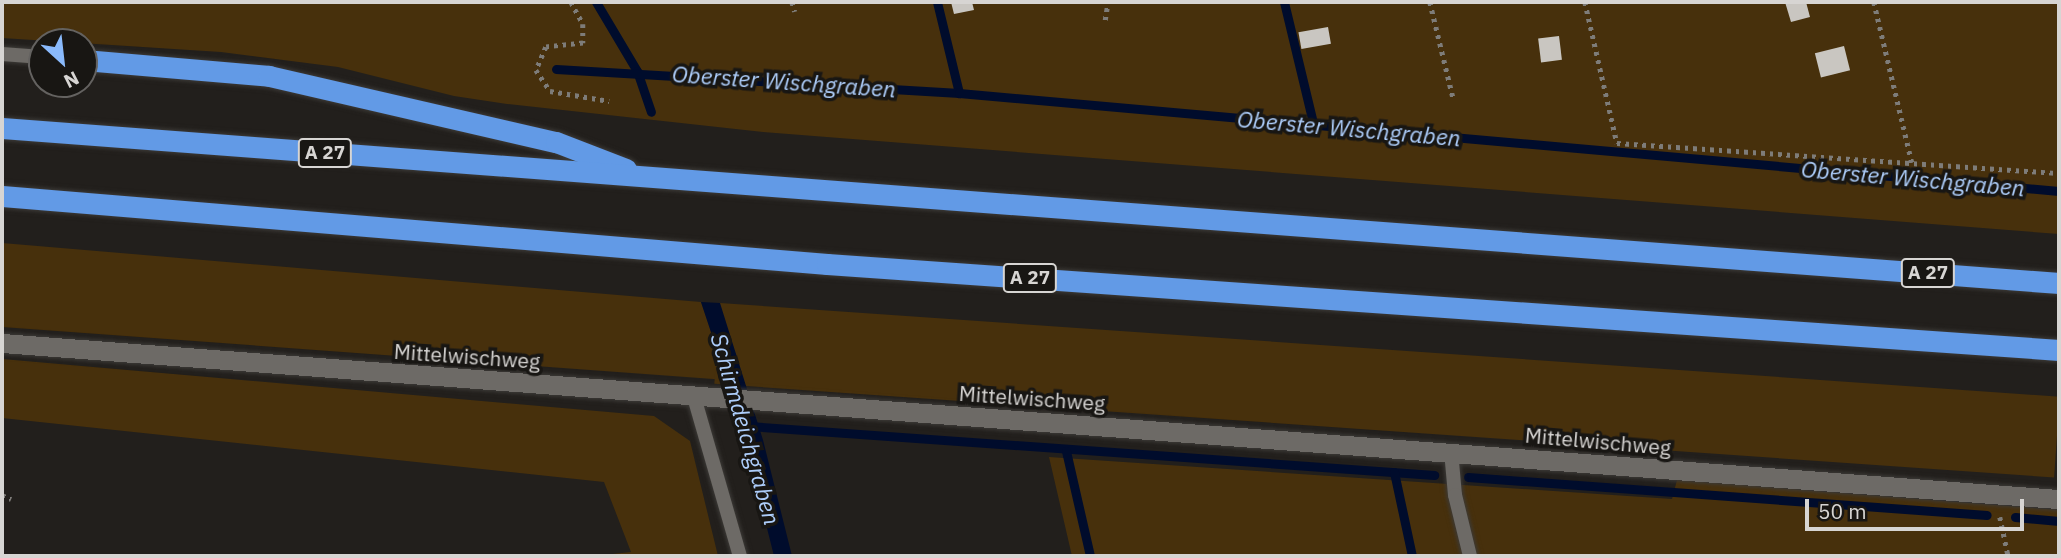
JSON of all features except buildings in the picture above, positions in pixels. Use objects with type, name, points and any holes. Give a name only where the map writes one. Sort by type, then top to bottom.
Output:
[{"type":"highway","points":[[98,61],[269,76],[556,142],[648,178]]},
{"type":"highway","name":"A 27","points":[[2,128],[2059,283]]},
{"type":"highway","name":"A 27","points":[[2,196],[827,264],[2059,351]]},
{"type":"street","name":"Mittelwischweg","points":[[2,342],[694,397],[1451,451],[2059,499]]},
{"type":"lane","points":[[2,54],[28,56]]},
{"type":"lane","points":[[694,397],[740,556]]},
{"type":"lane","points":[[1451,451],[1455,495],[1469,556]]},
{"type":"path","points":[[571,2],[583,24],[583,43],[546,47],[536,70],[550,91],[609,102]]},
{"type":"path","points":[[792,2],[795,12]]},
{"type":"path","points":[[1105,20],[1108,2]]},
{"type":"path","points":[[1430,2],[1453,97]]},
{"type":"path","points":[[1584,2],[1617,144],[2059,173]]},
{"type":"path","points":[[1874,2],[1912,163]]},
{"type":"path","points":[[2,495],[11,499]]},
{"type":"path","points":[[1996,495],[2008,556]]},
{"type":"shaded area","points":[[2,2],[2059,2],[2059,234],[763,132],[454,96],[338,67],[221,52],[98,44],[98,28],[28,28],[28,40],[2,38]]},
{"type":"shaded area","points":[[2,243],[701,302],[727,380],[2,327]]},
{"type":"shaded area","points":[[720,303],[2059,397],[2054,477],[714,384]]},
{"type":"shaded area","points":[[2,359],[654,416],[690,441],[718,556],[594,556],[631,552],[604,482],[2,418]]},
{"type":"shaded area","points":[[1049,457],[1672,499],[1677,480],[2059,510],[2059,556],[1072,556]]},
{"type":"water","points":[[701,302],[720,303],[763,440],[792,556],[774,556],[738,413]]},
{"type":"waterway","name":"Schirmdeichgraben","points":[[596,2],[637,71],[651,112]]},
{"type":"waterway","points":[[937,2],[959,93]]},
{"type":"waterway","points":[[1284,2],[1313,123]]},
{"type":"waterway","name":"Oberster Wischgraben","points":[[556,69],[959,93],[2059,191]]},
{"type":"waterway","points":[[749,426],[1434,475]]},
{"type":"waterway","points":[[1066,451],[1090,556]]},
{"type":"waterway","points":[[1394,472],[1412,556]]},
{"type":"waterway","points":[[1468,477],[1987,515]]},
{"type":"waterway","points":[[2015,517],[2059,521]]}]
